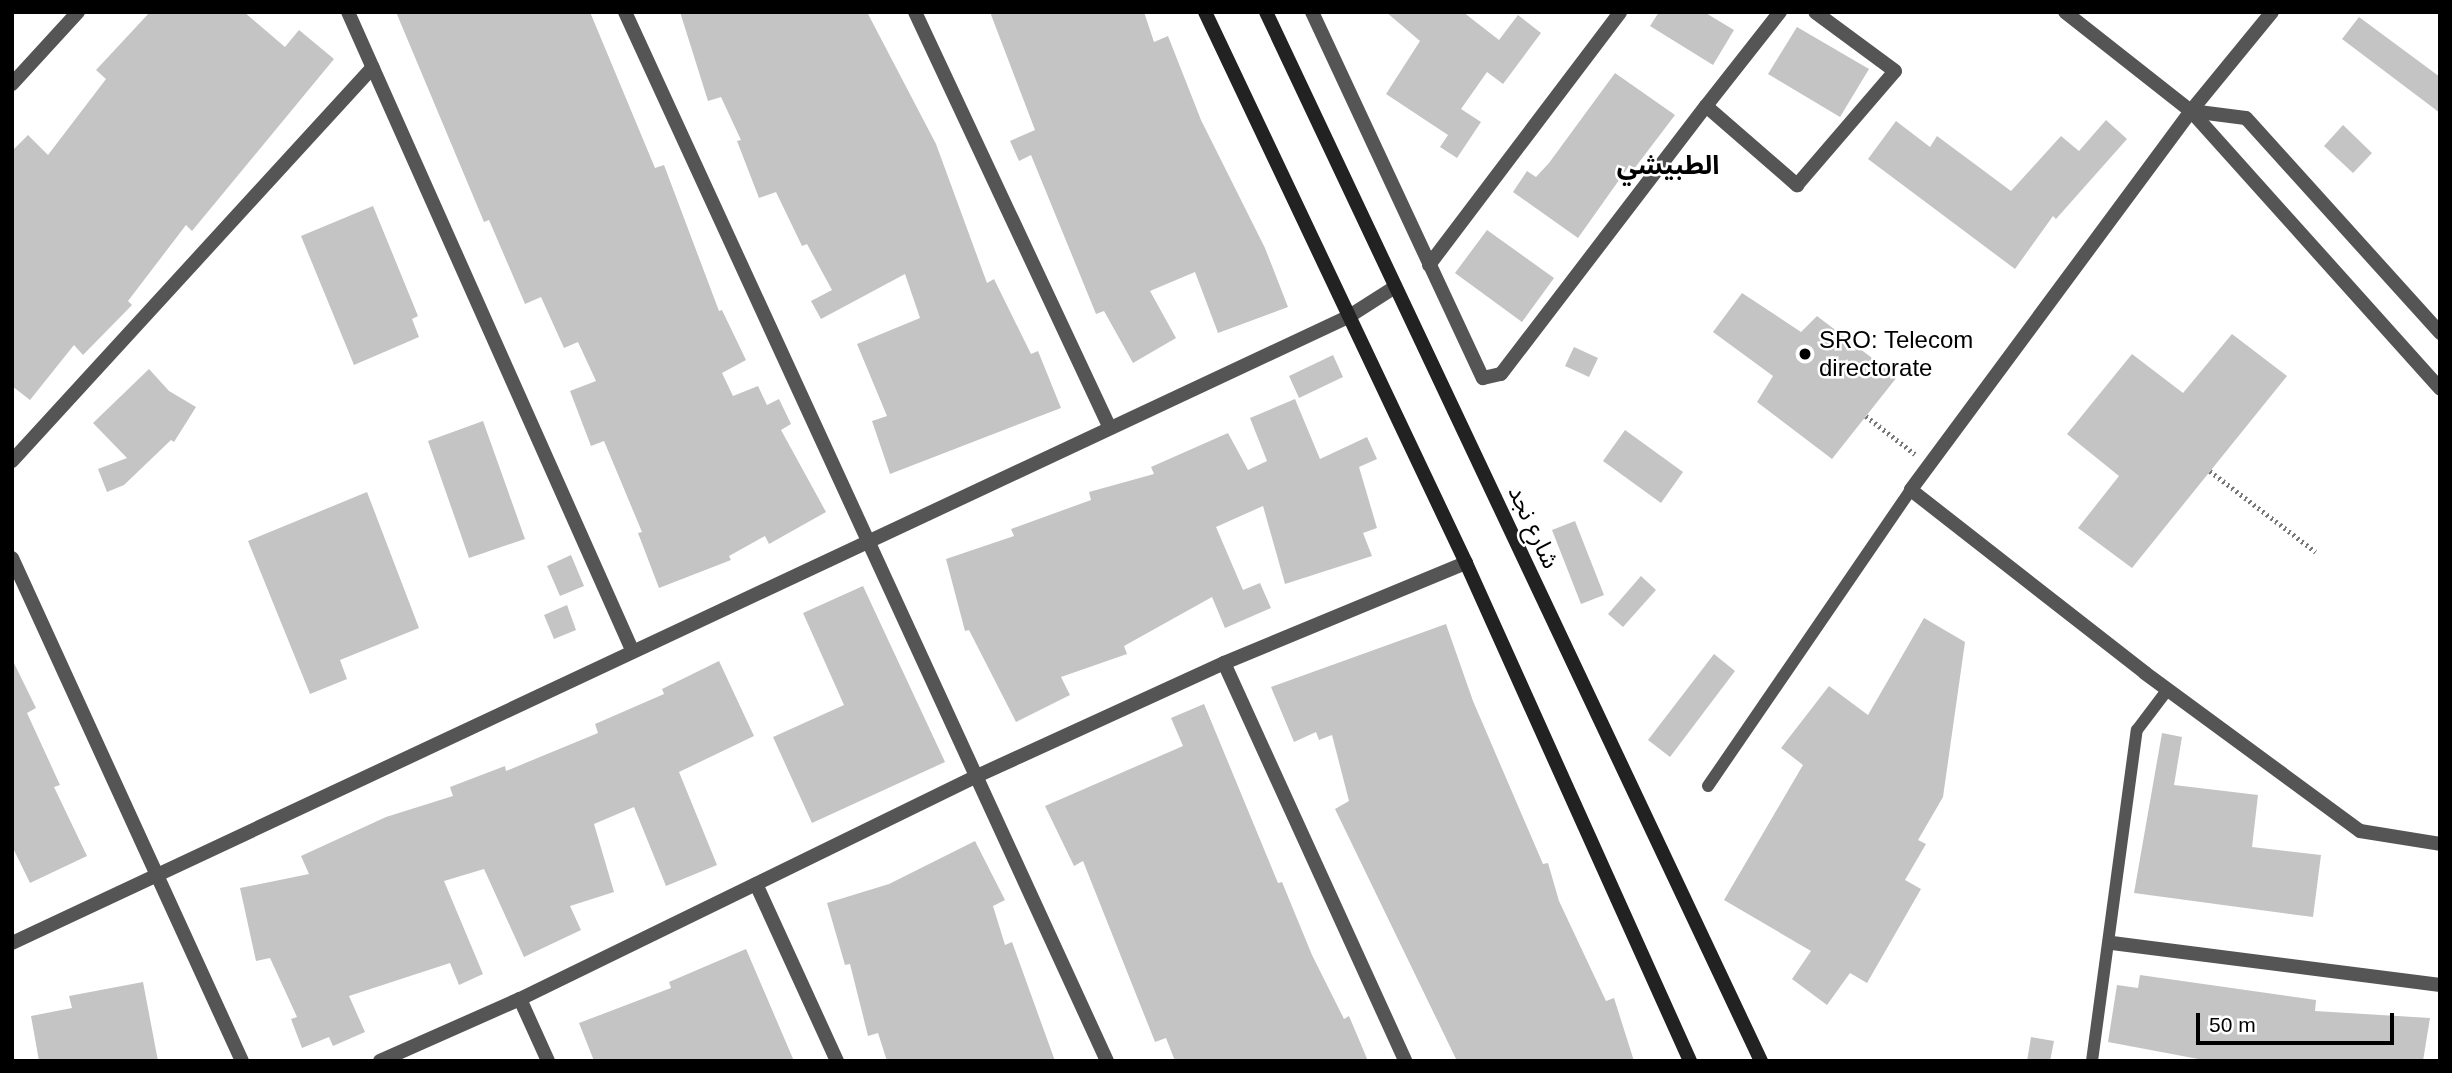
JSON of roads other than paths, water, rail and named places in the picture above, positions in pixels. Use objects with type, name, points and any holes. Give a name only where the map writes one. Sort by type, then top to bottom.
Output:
[{"type":"street","points":[[12,84],[78,12]]},
{"type":"street","points":[[348,12],[632,650]]},
{"type":"street","points":[[625,12],[870,540],[1107,1061]]},
{"type":"street","points":[[915,12],[1108,427]]},
{"type":"street","points":[[1205,12],[1466,564],[1690,1061]]},
{"type":"street","name":"شارع نجد","points":[[1266,12],[1761,1061]]},
{"type":"street","points":[[1311,12],[1483,378],[1501,374],[1780,12]]},
{"type":"street","points":[[1429,265],[1620,12]]},
{"type":"street","points":[[1706,106],[1797,185],[1895,71],[1815,12]]},
{"type":"street","points":[[2065,12],[2192,111],[2440,389]]},
{"type":"street","points":[[2272,12],[2192,111],[1911,490],[2168,689],[2360,831],[2440,844]]},
{"type":"street","points":[[12,461],[373,67]]},
{"type":"street","points":[[2192,111],[2246,118],[2440,333]]},
{"type":"street","points":[[12,943],[632,650],[1348,317],[1395,287]]},
{"type":"street","points":[[12,558],[242,1061]]},
{"type":"street","points":[[380,1061],[520,999],[977,776],[1224,663],[1466,564]]},
{"type":"street","points":[[1224,663],[1405,1061]]},
{"type":"street","points":[[756,884],[837,1061]]},
{"type":"street","points":[[2112,943],[2440,985]]},
{"type":"street","points":[[520,999],[548,1061]]},
{"type":"lane","points":[[1708,786],[1911,490]]},
{"type":"lane","points":[[2092,1061],[2112,943],[2109,917],[2137,730],[2168,689]]},
{"type":"place","name":"SRO: Telecom directorate","points":[[1805,354]]},
{"type":"district","name":"الطبيشي","points":[[1668,166]]}]
